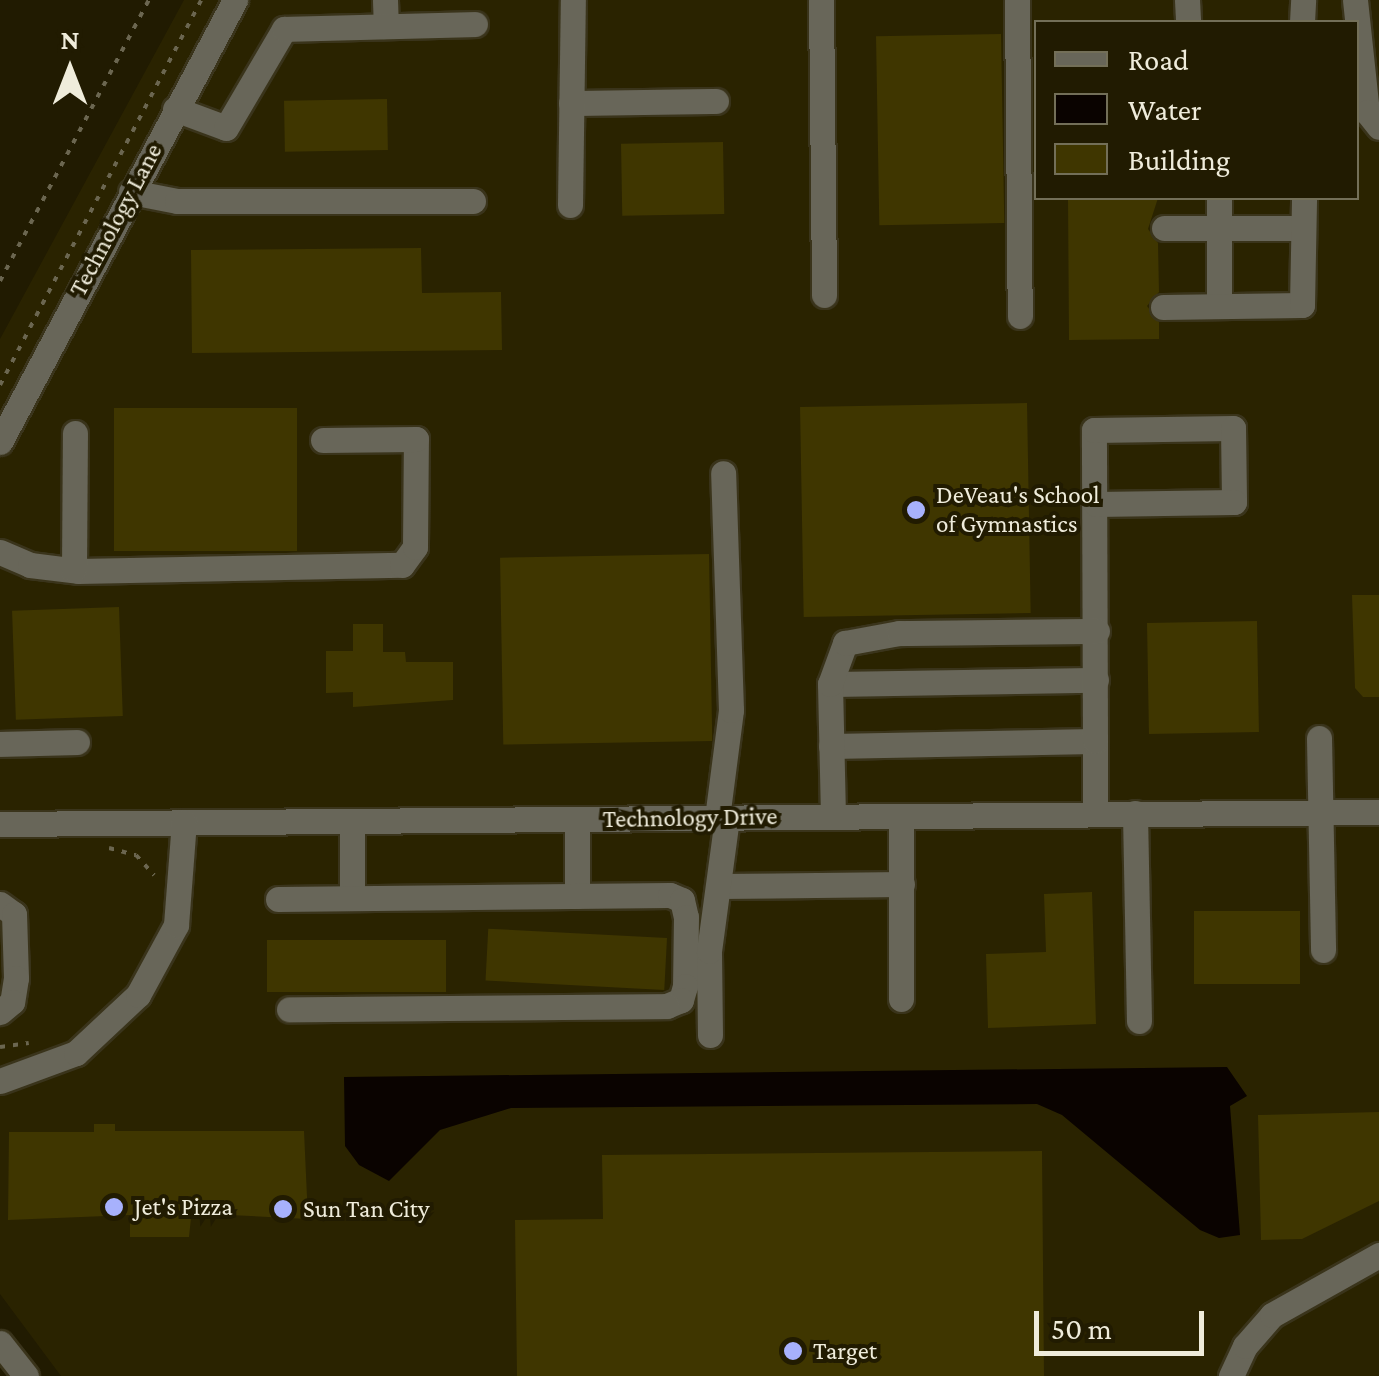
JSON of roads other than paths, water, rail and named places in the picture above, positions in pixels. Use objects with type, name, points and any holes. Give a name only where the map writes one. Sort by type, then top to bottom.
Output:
[{"type":"street","name":"Technology Lane","points":[[0,442],[235,0]]},
{"type":"street","points":[[570,205],[572,0]]},
{"type":"street","points":[[821,0],[824,295]]},
{"type":"street","points":[[1018,0],[1020,316]]},
{"type":"street","points":[[175,109],[226,128],[284,28],[386,13],[475,24]]},
{"type":"street","points":[[1359,41],[1366,112],[1379,126]]},
{"type":"street","points":[[571,103],[716,101]]},
{"type":"street","points":[[131,192],[177,201],[473,202]]},
{"type":"street","points":[[1219,200],[1219,306]]},
{"type":"street","points":[[1163,307],[1302,305],[1304,200]]},
{"type":"street","points":[[1164,228],[1303,228]]},
{"type":"street","points":[[1095,813],[1094,430],[1233,428],[1234,502],[1096,504]]},
{"type":"street","points":[[74,570],[75,433]]},
{"type":"street","points":[[0,552],[30,565],[74,570],[402,565],[415,547],[416,440],[323,440]]},
{"type":"street","points":[[710,1035],[710,951],[720,886],[731,710],[723,473]]},
{"type":"street","points":[[832,816],[831,677],[845,643],[863,636],[1096,631]]},
{"type":"street","points":[[831,677],[1096,680]]},
{"type":"street","points":[[1319,738],[1324,950]]},
{"type":"street","points":[[831,746],[1094,741]]},
{"type":"street","points":[[0,744],[77,742]]},
{"type":"street","name":"Technology Drive","points":[[0,824],[1379,812]]},
{"type":"street","points":[[1135,813],[1139,1022]]},
{"type":"street","points":[[901,816],[901,1000]]},
{"type":"street","points":[[576,819],[578,896]]},
{"type":"street","points":[[352,821],[352,898]]},
{"type":"street","points":[[0,1081],[76,1053],[138,994],[176,925],[184,822]]},
{"type":"street","points":[[720,886],[902,884]]},
{"type":"street","points":[[278,899],[578,896],[682,900],[681,1000],[668,1006],[289,1008]]},
{"type":"street","points":[[0,904],[14,914],[16,978],[12,1002],[0,1012]]},
{"type":"street","points":[[1230,1376],[1244,1346],[1272,1315],[1379,1256]]},
{"type":"street","points":[[0,1343],[26,1376]]},
{"type":"water","points":[[1227,1067],[1247,1096],[1230,1106],[1240,1235],[1219,1238],[1200,1230],[1062,1115],[1037,1104],[511,1108],[440,1130],[389,1181],[359,1165],[345,1146],[344,1077]]},
{"type":"place","name":"DeVeau's School of Gymnastics","points":[[916,510]]},
{"type":"place","name":"Jet's Pizza","points":[[114,1207]]},
{"type":"place","name":"Sun Tan City","points":[[283,1209]]},
{"type":"place","name":"Target","points":[[793,1351]]}]
